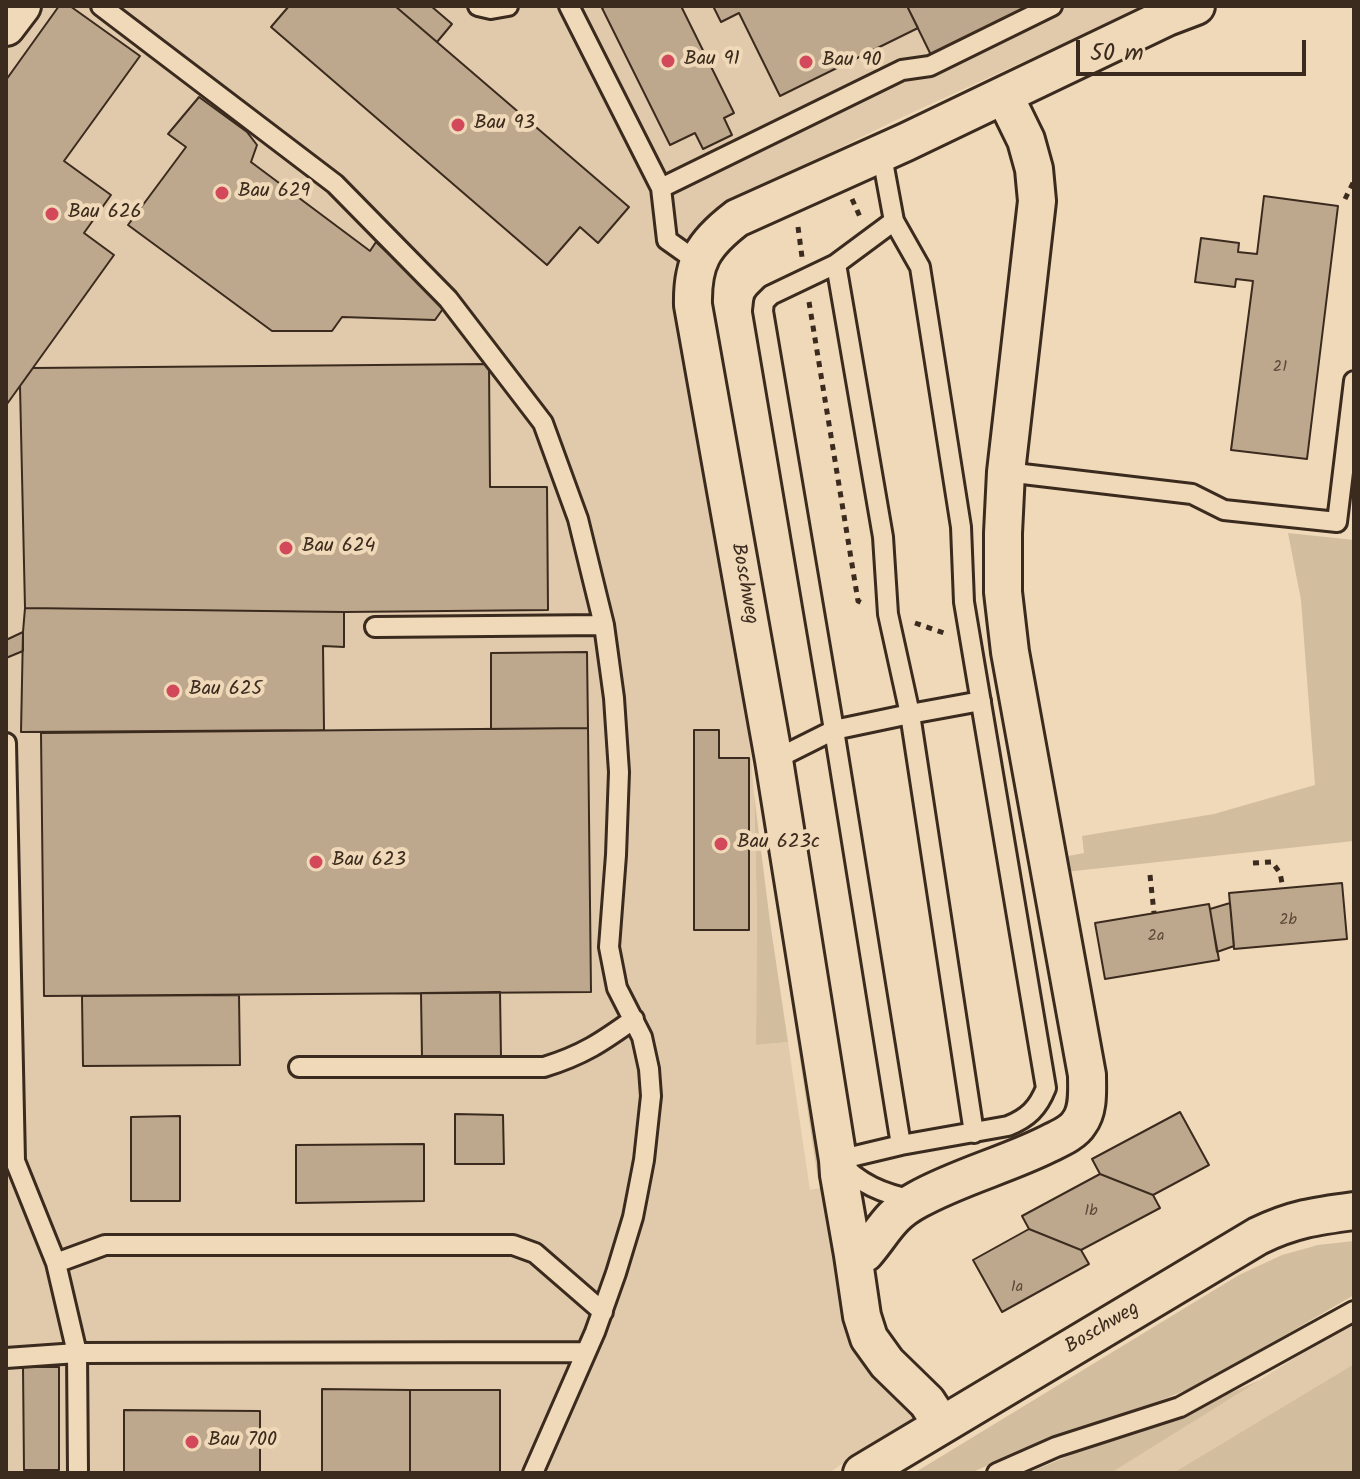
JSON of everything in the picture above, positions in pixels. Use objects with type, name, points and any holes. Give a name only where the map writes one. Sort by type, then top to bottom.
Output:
[{"type":"street","points":[[6,27],[22,6]]},
{"type":"street","name":"Boschweg","points":[[942,1425],[927,1402],[887,1363],[869,1338],[862,1316],[774,760],[693,305],[693,284],[706,246],[737,218],[1196,6]]},
{"type":"street","points":[[853,1255],[865,1253],[883,1227],[915,1200],[1062,1137],[1079,1124],[1087,1101],[1087,1075],[1010,652],[1003,592],[1006,472],[1037,201],[1034,169],[1026,140],[1004,95]]},
{"type":"street","name":"Boschweg","points":[[862,1473],[1258,1236],[1283,1224],[1311,1216],[1354,1211]]},
{"type":"lane","points":[[101,6],[335,184],[448,299],[543,423],[578,519],[604,625],[614,698],[619,772],[609,947],[617,988],[642,1037],[651,1096],[644,1160],[633,1217],[616,1273],[603,1312],[533,1473]]},
{"type":"lane","points":[[478,6],[491,9],[508,6]]},
{"type":"lane","points":[[569,6],[661,188],[667,240],[698,262]]},
{"type":"lane","points":[[661,188],[902,70],[930,66],[1052,6]]},
{"type":"lane","points":[[881,151],[894,221],[920,267],[961,527],[964,602],[1046,1088],[1035,1110],[1023,1120],[1008,1126],[838,1160],[847,1171],[868,1185],[915,1200]]},
{"type":"lane","points":[[894,221],[836,264],[771,295],[764,302],[763,311],[901,1145]]},
{"type":"lane","points":[[836,264],[883,537],[888,614],[910,714],[974,1133]]},
{"type":"lane","points":[[1006,472],[1192,494],[1224,510],[1337,522],[1354,381]]},
{"type":"lane","points":[[375,627],[604,625]]},
{"type":"lane","points":[[774,760],[834,730],[981,701]]},
{"type":"lane","points":[[6,743],[8,949],[15,1161],[56,1263],[77,1353],[78,1473]]},
{"type":"lane","points":[[299,1067],[544,1067],[572,1058],[597,1045],[634,1019]]},
{"type":"lane","points":[[56,1263],[105,1245],[513,1245],[535,1253],[603,1312]]},
{"type":"lane","points":[[997,1473],[1056,1447],[1180,1407],[1354,1311]]},
{"type":"lane","points":[[6,1358],[77,1353],[586,1352]]},
{"type":"path","points":[[1345,199],[1354,181]]},
{"type":"path","points":[[1253,863],[1272,862],[1280,873],[1283,888]]},
{"type":"path","points":[[1150,875],[1154,913]]},
{"type":"shaded area","points":[[6,6],[1145,6],[896,120],[716,209],[695,230],[674,268],[674,305],[744,676],[754,794],[756,1045],[788,1042],[810,1190],[825,1187],[914,1419],[829,1473],[6,1473]]},
{"type":"shaded area","points":[[1288,533],[1354,540],[1354,841],[1065,872],[1063,857],[1084,853],[1082,836],[1214,814],[1315,785],[1301,600]]},
{"type":"shaded area","points":[[764,757],[828,1177],[818,1179],[763,814]]},
{"type":"shaded area","points":[[754,794],[788,1042],[756,1045],[757,912]]},
{"type":"shaded area","points":[[1354,1241],[1354,1295],[1199,1385],[1034,1444],[971,1473],[914,1473],[1239,1275],[1282,1255],[1318,1245]]},
{"type":"shaded area","points":[[1354,1321],[1354,1364],[1173,1473],[1111,1473]]},
{"type":"shaded area","points":[[1354,1364],[1354,1473],[1173,1473]]},
{"type":"shaded area","points":[[1260,1380],[1111,1473],[1028,1473],[1080,1451],[1142,1432]]},
{"type":"building","name":"Bau 626","points":[[59,6],[70,6],[140,56],[64,161],[111,195],[84,233],[114,255],[7,404],[6,80]]},
{"type":"building","name":"Bau 93","points":[[289,6],[395,6],[629,207],[598,243],[580,227],[547,265],[271,27]]},
{"type":"building","points":[[395,6],[431,6],[452,24],[437,42]]},
{"type":"building","name":"Bau 91","points":[[681,6],[734,113],[724,118],[732,135],[703,149],[695,133],[670,145],[602,8]]},
{"type":"building","name":"Bau 90","points":[[713,6],[907,6],[918,28],[780,96],[739,13],[721,22]]},
{"type":"building","points":[[907,6],[1031,6],[931,55]]},
{"type":"building","name":"Bau 629","points":[[199,97],[247,132],[257,145],[251,162],[370,251],[376,242],[445,306],[435,320],[342,317],[332,331],[272,331],[128,225],[186,147],[168,134]]},
{"type":"building","points":[[1264,196],[1338,206],[1307,459],[1231,450],[1253,281],[1236,279],[1235,287],[1195,282],[1201,238],[1239,243],[1238,252],[1257,254]]},
{"type":"building","name":"Bau 624","points":[[489,364],[490,487],[547,487],[548,610],[344,612],[25,608],[20,386],[33,368]]},
{"type":"building","name":"Bau 625","points":[[25,608],[344,612],[344,647],[323,646],[324,730],[21,732]]},
{"type":"building","points":[[23,632],[23,651],[6,658],[6,640]]},
{"type":"building","points":[[587,652],[588,728],[491,729],[491,653]]},
{"type":"building","name":"Bau 623","points":[[588,728],[591,992],[44,996],[41,733]]},
{"type":"building","name":"Bau 623c","points":[[694,730],[719,730],[719,758],[749,758],[749,930],[694,930]]},
{"type":"building","points":[[1342,883],[1347,939],[1234,949],[1229,893]]},
{"type":"building","points":[[1230,903],[1234,946],[1217,952],[1210,909]]},
{"type":"building","points":[[1209,904],[1219,960],[1105,979],[1095,923]]},
{"type":"building","points":[[500,992],[501,1057],[422,1058],[421,993]]},
{"type":"building","points":[[239,995],[240,1065],[83,1066],[82,996]]},
{"type":"building","points":[[1180,1112],[1209,1165],[1153,1195],[1100,1174],[1092,1159]]},
{"type":"building","points":[[455,1114],[503,1115],[504,1164],[455,1164]]},
{"type":"building","points":[[180,1116],[180,1201],[131,1201],[131,1117]]},
{"type":"building","points":[[424,1144],[424,1201],[296,1203],[296,1145]]},
{"type":"building","points":[[1100,1174],[1153,1195],[1160,1208],[1081,1250],[1029,1229],[1022,1216]]},
{"type":"building","points":[[1029,1229],[1081,1250],[1089,1264],[1002,1312],[973,1260]]},
{"type":"building","points":[[23,1367],[59,1367],[59,1470],[24,1470]]},
{"type":"building","points":[[322,1389],[410,1390],[410,1473],[322,1473]]},
{"type":"building","points":[[410,1390],[500,1390],[500,1473],[410,1473]]},
{"type":"building","name":"Bau 700","points":[[124,1410],[260,1411],[260,1473],[124,1473]]},
{"type":"place","name":"Bau 91","points":[[668,61]]},
{"type":"place","name":"Bau 90","points":[[806,62]]},
{"type":"place","name":"Bau 93","points":[[458,125]]},
{"type":"place","name":"Bau 629","points":[[222,193]]},
{"type":"place","name":"Bau 626","points":[[52,214]]},
{"type":"place","name":"Bau 624","points":[[286,548]]},
{"type":"place","name":"Bau 625","points":[[173,691]]},
{"type":"place","name":"Bau 623c","points":[[721,844]]},
{"type":"place","name":"Bau 623","points":[[316,862]]},
{"type":"place","name":"Bau 700","points":[[192,1442]]}]
